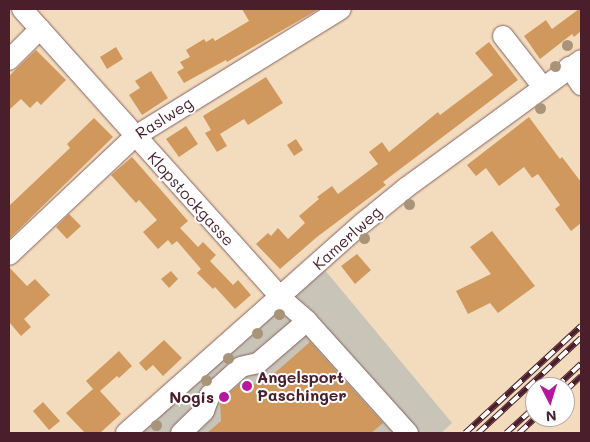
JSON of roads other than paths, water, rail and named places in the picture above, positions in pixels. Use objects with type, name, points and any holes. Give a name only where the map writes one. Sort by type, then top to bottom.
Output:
[{"type":"street","name":"Klopstockgasse","points":[[22,9],[281,298],[307,321],[408,433]]},
{"type":"street","name":"Raslweg","points":[[9,255],[134,136],[341,9]]},
{"type":"street","points":[[9,60],[40,29]]},
{"type":"street","points":[[503,36],[542,86]]},
{"type":"street","points":[[575,63],[581,85]]},
{"type":"street","name":"Kamerlweg","points":[[128,433],[364,222],[407,187],[575,63]]},
{"type":"street","points":[[180,433],[204,411],[210,395],[241,367],[258,364],[307,321]]},
{"type":"railway","points":[[465,433],[581,326]]},
{"type":"railway","points":[[478,433],[581,338]]},
{"type":"railway","points":[[567,377],[581,364]]},
{"type":"railway","points":[[575,382],[581,376]]},
{"type":"railway","points":[[506,433],[525,416]]},
{"type":"railway","points":[[519,433],[525,427]]},
{"type":"place","name":"Angelsport Paschinger","points":[[247,386]]},
{"type":"place","name":"Nogis","points":[[224,397]]}]
